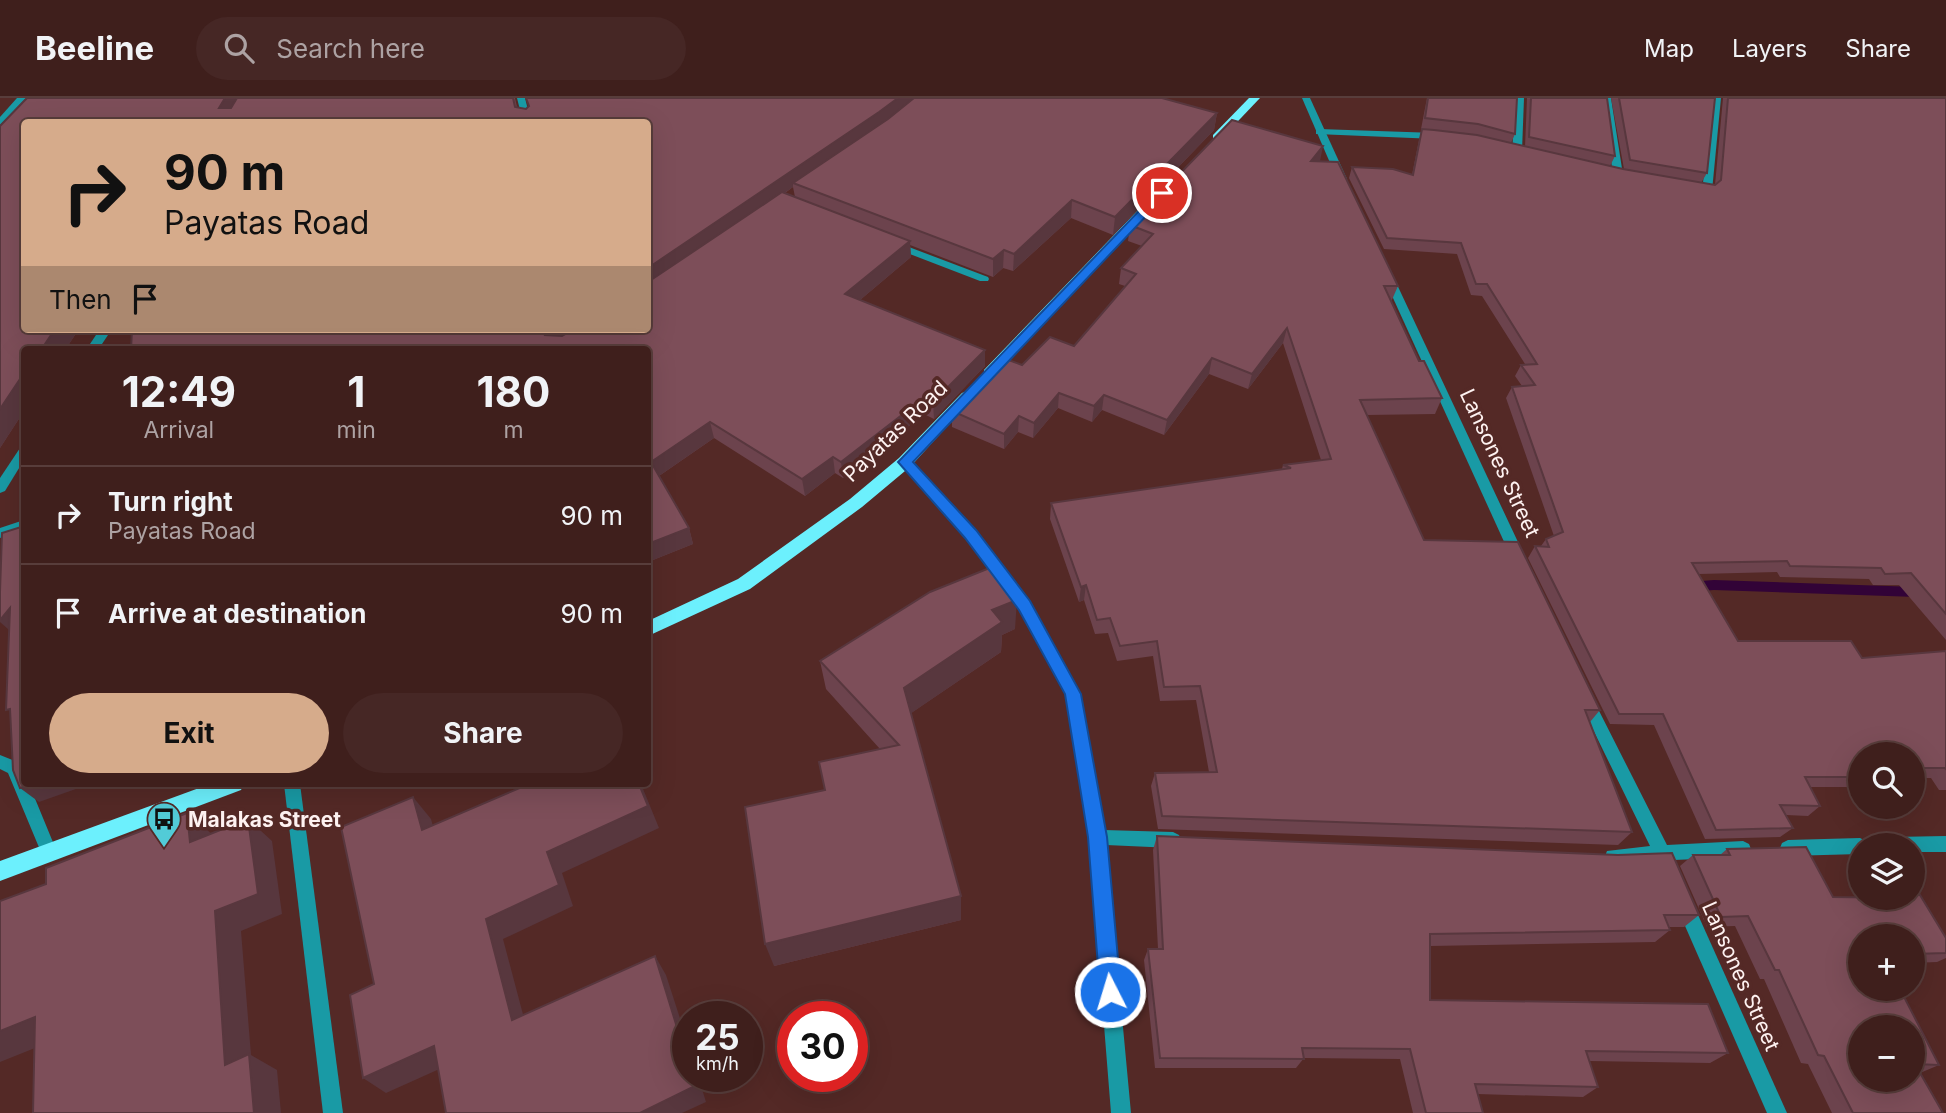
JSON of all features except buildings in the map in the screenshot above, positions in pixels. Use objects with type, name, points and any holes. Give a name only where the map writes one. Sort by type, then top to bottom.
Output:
[{"type":"main road","points":[[1209,146],[1255,98]]},
{"type":"main road","name":"Payatas Road","points":[[651,627],[744,584],[856,503],[905,462],[1153,202]]},
{"type":"main road","points":[[0,871],[226,787]]},
{"type":"street","points":[[0,122],[22,98]]},
{"type":"street","points":[[521,98],[526,119]]},
{"type":"street","points":[[1306,98],[1348,193]]},
{"type":"street","points":[[1517,151],[1520,98]]},
{"type":"street","points":[[1607,98],[1618,176]]},
{"type":"street","points":[[1694,188],[1707,191],[1717,98]]},
{"type":"street","points":[[1319,132],[1451,138]]},
{"type":"street","points":[[1506,148],[1529,154]]},
{"type":"street","points":[[1605,172],[1630,178]]},
{"type":"street","points":[[883,240],[984,279]]},
{"type":"street","name":"Lansones Street","points":[[1383,266],[1526,575]]},
{"type":"street","points":[[0,488],[21,456]]},
{"type":"street","points":[[905,462],[971,534],[1025,606],[1073,694],[1097,837],[1121,1113]]},
{"type":"street","points":[[0,533],[21,526]]},
{"type":"street","name":"Lansones Street","points":[[1582,690],[1662,851],[1777,1113]]},
{"type":"street","points":[[0,762],[14,768],[21,785]]},
{"type":"street","points":[[22,787],[49,852]]},
{"type":"street","points":[[292,787],[333,1113]]},
{"type":"street","points":[[1097,837],[1194,841]]},
{"type":"street","points":[[1925,844],[1946,844]]},
{"type":"street","points":[[1591,856],[1662,851],[1848,846]]},
{"type":"waterway","points":[[1689,587],[1714,585],[1946,593]]},
{"type":"place","name":"Malakas Street","points":[[164,849]]},
{"type":"route","points":[[1110,992],[1097,837],[1073,694],[1025,606],[971,534],[905,462],[1162,193]]}]
